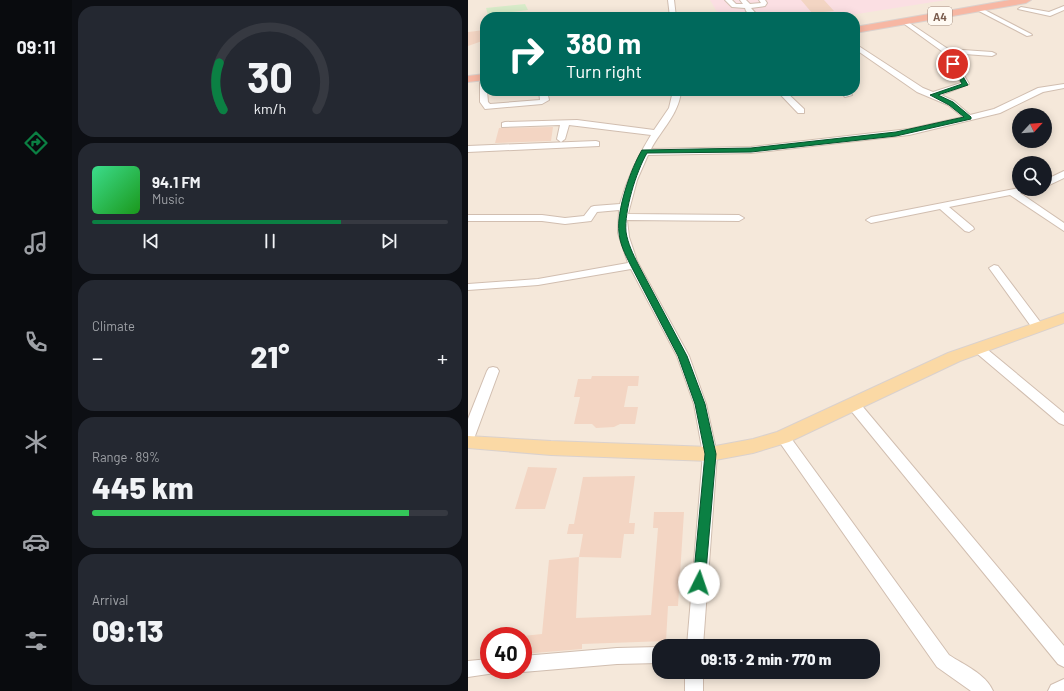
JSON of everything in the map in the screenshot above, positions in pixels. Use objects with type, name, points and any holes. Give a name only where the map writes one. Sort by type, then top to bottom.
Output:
[{"type":"highway","name":"A4","points":[[860,25],[1002,0]]},
{"type":"highway","name":"A4","points":[[860,29],[1026,0]]},
{"type":"highway","points":[[468,79],[480,80]]},
{"type":"highway","points":[[468,84],[480,81]]},
{"type":"main road","points":[[468,442],[710,454],[753,446],[783,437],[954,357],[1037,326],[1064,318]]},
{"type":"street","points":[[671,0],[672,12]]},
{"type":"street","points":[[728,0],[734,6],[763,5],[764,3],[762,0]]},
{"type":"street","points":[[743,0],[750,12]]},
{"type":"street","points":[[979,8],[1029,35]]},
{"type":"street","points":[[1021,9],[1050,14],[1064,8]]},
{"type":"street","points":[[905,22],[946,51],[965,84],[932,95]]},
{"type":"street","points":[[860,49],[920,90],[951,103],[969,118]]},
{"type":"street","points":[[946,51],[992,54]]},
{"type":"street","points":[[644,152],[751,150],[896,134],[996,111],[1041,90],[1064,86]]},
{"type":"street","points":[[484,96],[484,102],[488,107],[542,102],[545,100],[544,96]]},
{"type":"street","points":[[676,96],[674,104],[644,152],[636,169],[624,212],[622,232],[627,250],[683,356],[700,404],[710,454],[696,639]]},
{"type":"street","points":[[786,96],[801,111]]},
{"type":"street","points":[[505,125],[565,122],[597,124],[657,133]]},
{"type":"street","points":[[561,139],[565,122]]},
{"type":"street","points":[[468,149],[596,144]]},
{"type":"street","points":[[1052,180],[1064,174]]},
{"type":"street","points":[[871,220],[1012,193]]},
{"type":"street","points":[[1017,196],[1064,228]]},
{"type":"street","points":[[943,207],[969,229]]},
{"type":"street","points":[[468,218],[502,220],[542,218],[573,221],[587,219],[594,209],[739,218]]},
{"type":"street","points":[[468,287],[538,282],[634,264]]},
{"type":"street","points":[[994,268],[1037,326]]},
{"type":"street","points":[[978,348],[1064,420]]},
{"type":"street","points":[[468,436],[493,371]]},
{"type":"street","points":[[853,404],[1064,659]]},
{"type":"street","points":[[783,437],[943,661],[972,680],[984,691]]},
{"type":"street","points":[[532,663],[617,656],[652,655]]},
{"type":"street","points":[[468,668],[480,667]]},
{"type":"street","points":[[694,679],[694,691]]},
{"type":"street","points":[[1057,691],[1064,687]]},
{"type":"shaded area","points":[[468,0],[1064,0],[1064,691],[468,691]]},
{"type":"shaded area","points":[[710,0],[946,0],[860,14],[860,12],[717,12]]},
{"type":"green space","points":[[525,4],[528,10],[512,12],[487,12],[486,8]]},
{"type":"building","points":[[801,0],[824,0],[834,11],[823,12],[811,12]]},
{"type":"building","points":[[480,31],[480,42],[468,46],[468,32]]},
{"type":"building","points":[[553,127],[551,141],[495,143],[499,128]]},
{"type":"building","points":[[592,376],[639,376],[638,386],[628,386],[624,407],[638,407],[635,424],[620,424],[614,427],[596,428],[592,424],[574,424],[580,397],[574,397],[578,379],[591,379]]},
{"type":"building","points":[[528,467],[557,468],[545,509],[515,509]]},
{"type":"building","points":[[635,476],[629,523],[635,523],[634,534],[624,534],[621,558],[579,557],[583,534],[567,534],[569,524],[574,524],[583,477]]},
{"type":"building","points":[[654,512],[684,512],[678,606],[668,606],[666,639],[652,639],[652,642],[582,644],[582,649],[532,653],[532,635],[542,634],[549,560],[579,557],[576,618],[651,615],[658,528],[653,528]]},
{"type":"route","points":[[699,583],[710,454],[700,404],[683,356],[627,250],[622,232],[624,207],[639,161],[644,152],[751,150],[818,141],[896,134],[921,130],[969,118],[951,103],[938,96],[932,95],[965,85],[953,64]]}]
